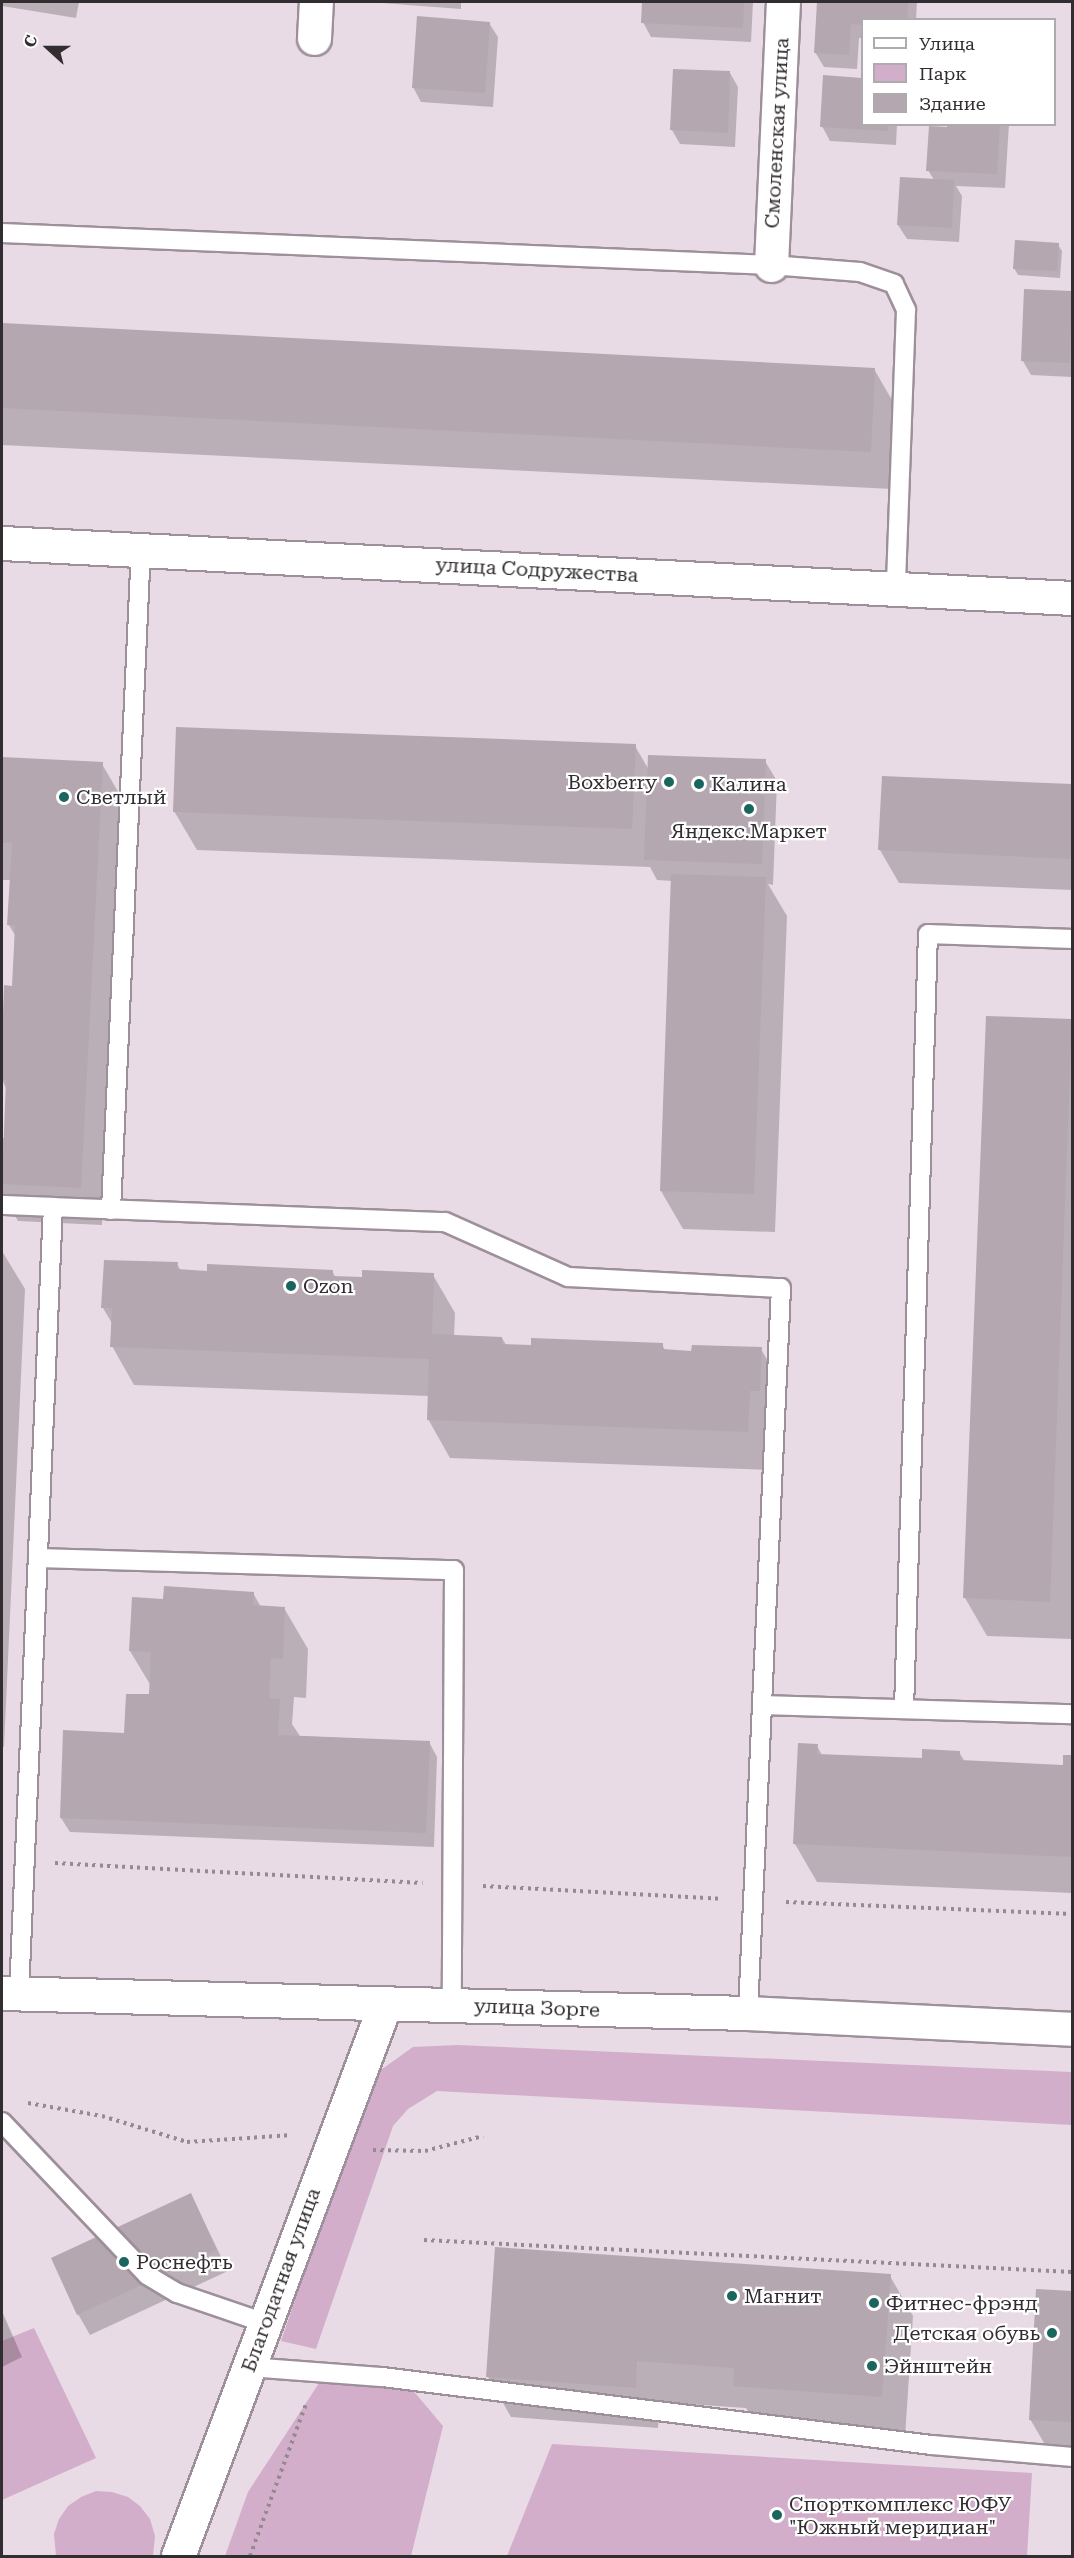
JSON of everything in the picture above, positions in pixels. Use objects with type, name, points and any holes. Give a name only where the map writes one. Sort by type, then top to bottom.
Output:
[{"type":"street","points":[[314,38],[316,2]]},
{"type":"street","name":"Смоленская улица","points":[[771,265],[783,2]]},
{"type":"street","name":"улица Содружества","points":[[2,543],[141,548],[1072,598]]},
{"type":"street","name":"улица Зорге","points":[[10,1994],[748,2013],[1072,2029]]},
{"type":"street","name":"Благодатная улица","points":[[178,2556],[385,2004]]},
{"type":"lane","points":[[2,233],[771,265],[860,272],[894,284],[906,310],[896,589]]},
{"type":"lane","points":[[111,1210],[141,548]]},
{"type":"lane","points":[[904,1709],[928,934],[1072,939]]},
{"type":"lane","points":[[2,1205],[445,1222],[568,1277],[781,1288],[748,2013]]},
{"type":"lane","points":[[10,1994],[25,1861],[53,1207]]},
{"type":"lane","points":[[38,1558],[454,1570],[452,2005]]},
{"type":"lane","points":[[762,1705],[1072,1714]]},
{"type":"lane","points":[[2,2122],[147,2275],[177,2293],[265,2323]]},
{"type":"lane","points":[[248,2367],[394,2378],[932,2445],[1072,2457]]},
{"type":"path","points":[[25,1861],[754,1901],[1072,1914]]},
{"type":"path","points":[[23,2103],[102,2116],[187,2142],[292,2135]]},
{"type":"path","points":[[373,2150],[426,2151],[483,2136]]},
{"type":"path","points":[[424,2240],[1072,2272]]},
{"type":"path","points":[[249,2556],[318,2372]]},
{"type":"green space","points":[[458,2045],[1072,2072],[1072,2125],[437,2091],[408,2109],[393,2126],[316,2349],[281,2341],[359,2112],[378,2072],[413,2047]]},
{"type":"green space","points":[[34,2328],[96,2458],[2,2500],[2,2341]]},
{"type":"green space","points":[[323,2377],[411,2388],[443,2426],[411,2556],[225,2556],[248,2492]]},
{"type":"green space","name":"Спорткомплекс ЮФУ \"Южный меридиан\"","points":[[552,2444],[1032,2473],[1027,2556],[507,2556]]},
{"type":"green space","points":[[96,2491],[112,2492],[128,2497],[140,2506],[150,2519],[155,2536],[153,2556],[56,2556],[54,2534],[59,2519],[68,2506]]},
{"type":"building","points":[[642,2],[744,2],[743,28],[641,23]]},
{"type":"building","points":[[817,2],[908,2],[907,18],[861,18],[861,25],[851,24],[849,55],[814,53]]},
{"type":"building","points":[[417,16],[490,22],[485,93],[412,88]]},
{"type":"building","points":[[673,69],[730,71],[728,133],[670,130]]},
{"type":"building","points":[[823,75],[861,78],[861,126],[889,126],[888,131],[820,127]]},
{"type":"building","points":[[929,126],[1000,126],[997,174],[926,171]]},
{"type":"building","points":[[900,177],[954,180],[952,228],[897,225]]},
{"type":"building","points":[[1015,240],[1059,243],[1057,271],[1013,269]]},
{"type":"building","points":[[1024,289],[1072,291],[1070,363],[1021,361]]},
{"type":"building","points":[[2,323],[875,368],[871,452],[2,408]]},
{"type":"building","points":[[176,727],[636,744],[632,829],[173,812]]},
{"type":"building","points":[[648,755],[766,759],[762,864],[644,860]]},
{"type":"building","points":[[2,757],[103,762],[81,1188],[2,1184],[6,1080],[2,1079],[4,985],[12,986],[15,926],[7,925],[12,843],[2,843]]},
{"type":"building","points":[[882,776],[1072,784],[1072,859],[878,850]]},
{"type":"building","points":[[671,874],[766,877],[754,1194],[660,1191]]},
{"type":"building","points":[[986,1016],[1072,1019],[1050,1602],[963,1598]]},
{"type":"building","points":[[104,1260],[178,1262],[177,1269],[207,1271],[207,1264],[333,1270],[333,1276],[362,1277],[362,1270],[434,1273],[432,1334],[502,1337],[502,1344],[531,1345],[531,1338],[663,1343],[663,1349],[691,1351],[692,1345],[762,1347],[760,1391],[750,1391],[748,1432],[427,1420],[429,1359],[110,1347],[112,1308],[101,1308]]},
{"type":"building","points":[[164,1586],[254,1592],[253,1605],[285,1607],[283,1659],[271,1658],[269,1698],[280,1699],[278,1735],[430,1741],[426,1833],[60,1818],[63,1730],[124,1733],[126,1694],[149,1694],[151,1652],[129,1651],[132,1597],[163,1599]]},
{"type":"building","points":[[798,1743],[818,1744],[817,1754],[922,1758],[922,1749],[960,1751],[960,1760],[1063,1765],[1063,1755],[1072,1755],[1072,1857],[793,1844]]},
{"type":"building","points":[[191,2193],[217,2250],[77,2315],[51,2258]]},
{"type":"building","points":[[495,2247],[891,2274],[882,2397],[733,2386],[734,2368],[637,2361],[636,2388],[486,2377]]},
{"type":"building","points":[[1036,2289],[1072,2291],[1072,2422],[1029,2420]]},
{"type":"building","points":[[2,2314],[12,2336],[2,2341]]},
{"type":"place","name":"Boxberry","points":[[669,782]]},
{"type":"place","name":"Калина","points":[[699,784]]},
{"type":"place","name":"Светлый","points":[[64,797]]},
{"type":"place","name":"Яндекс.Маркет","points":[[749,809]]},
{"type":"place","name":"Ozon","points":[[291,1286]]},
{"type":"place","name":"Роснефть","points":[[124,2262]]},
{"type":"place","name":"Магнит","points":[[732,2296]]},
{"type":"place","name":"Фитнес-фрэнд","points":[[874,2303]]},
{"type":"place","name":"Детская обувь","points":[[1052,2333]]},
{"type":"place","name":"Эйнштейн","points":[[872,2366]]},
{"type":"place","name":"Спорткомплекс ЮФУ \"Южный меридиан\"","points":[[777,2515]]}]
